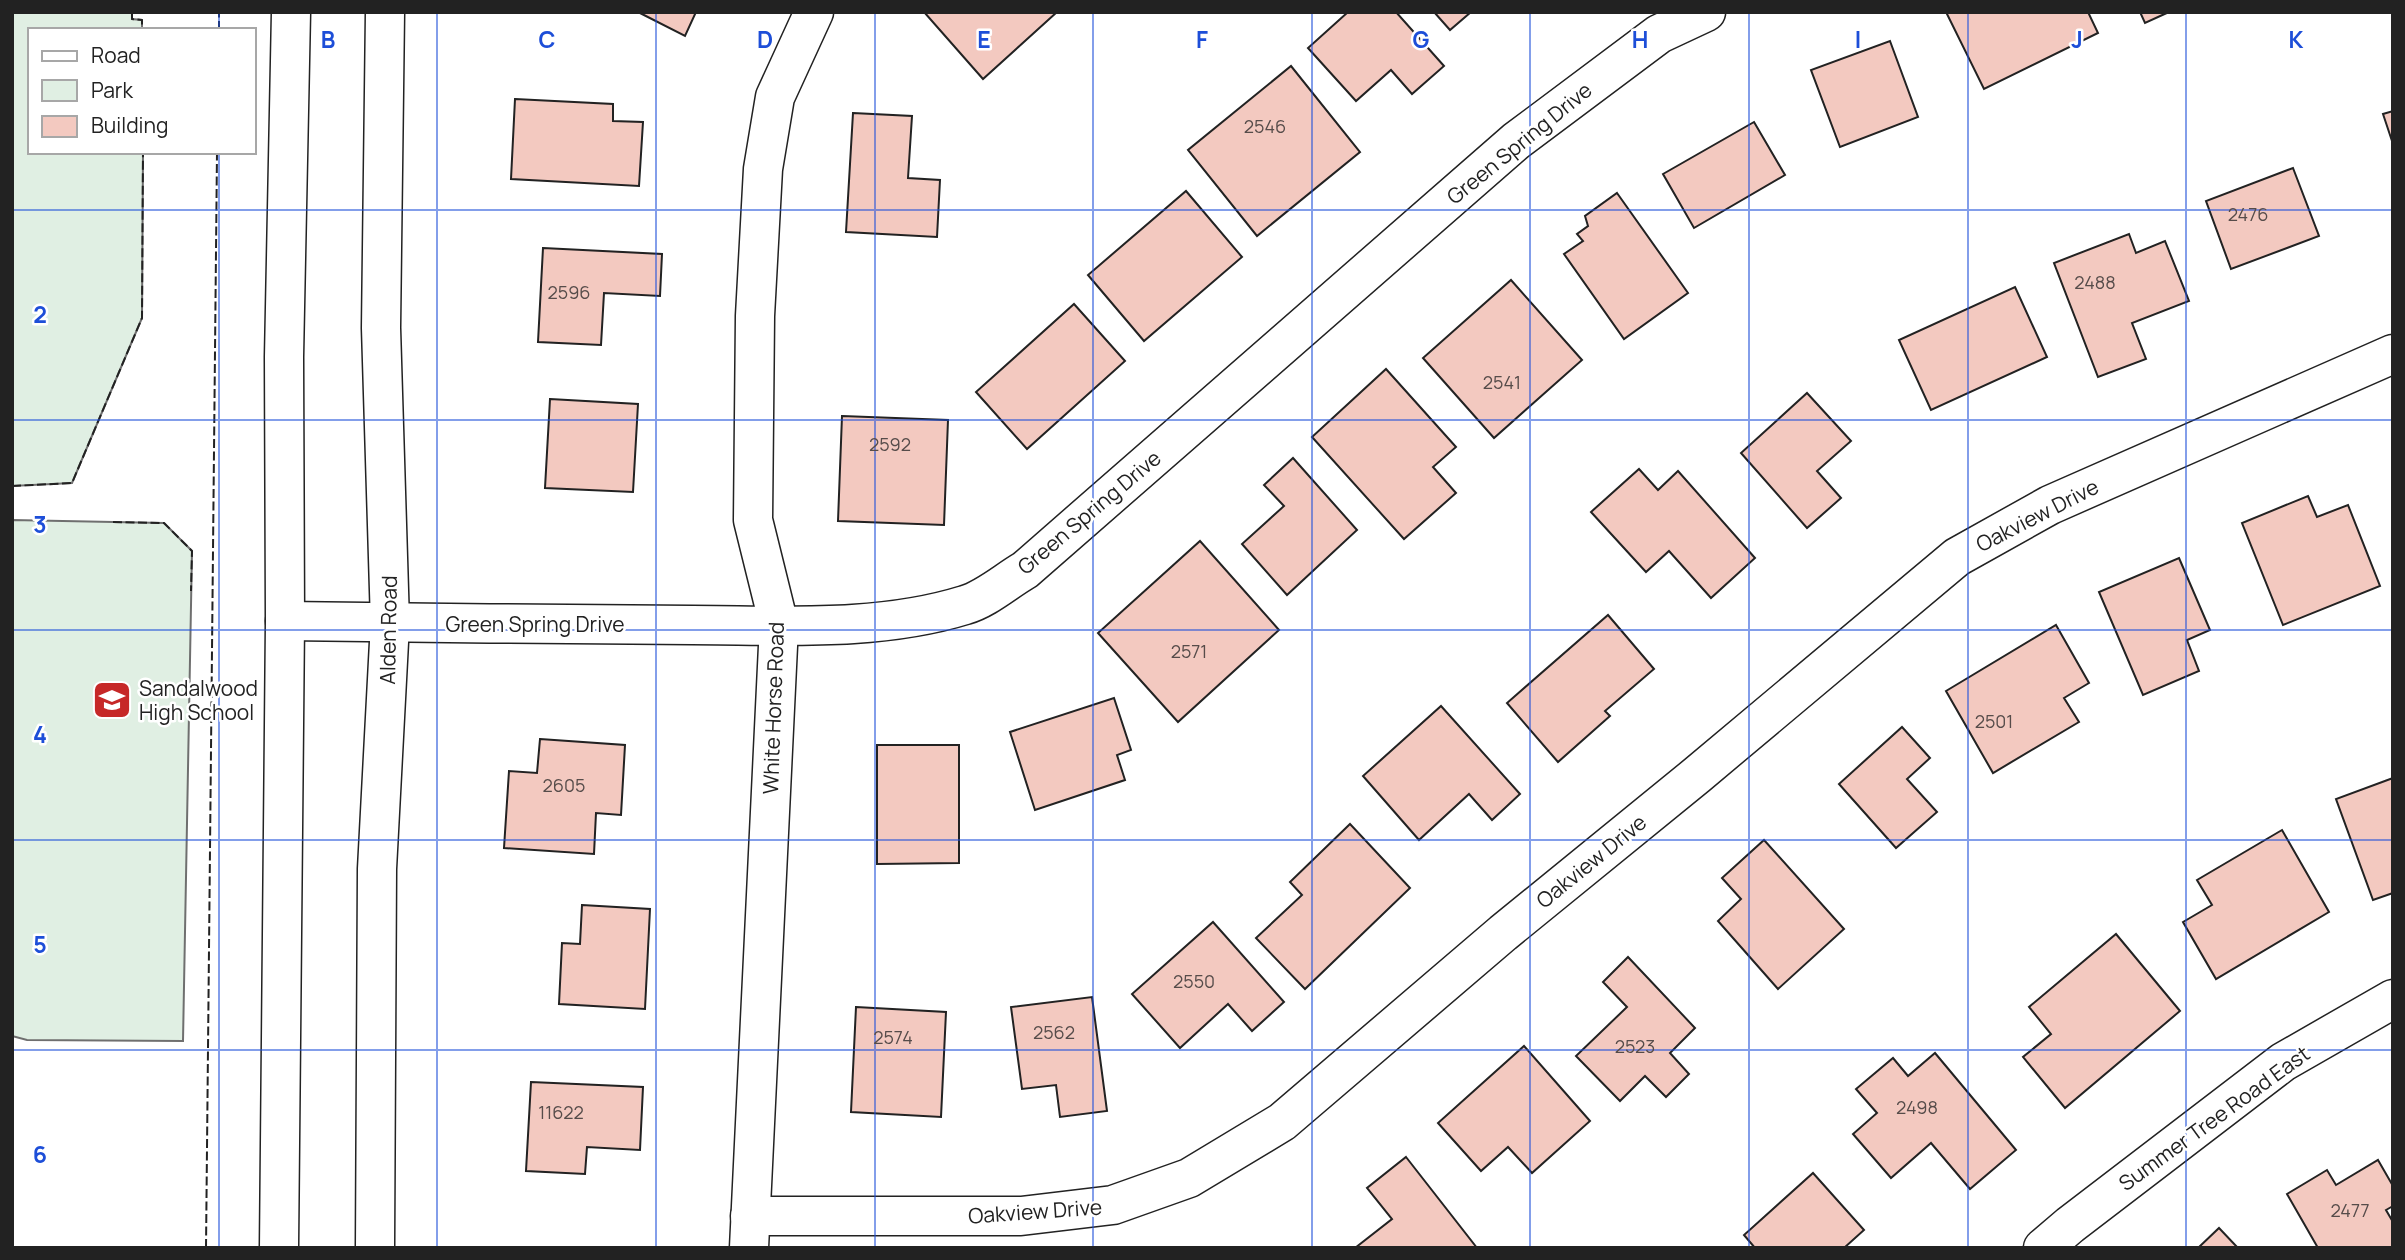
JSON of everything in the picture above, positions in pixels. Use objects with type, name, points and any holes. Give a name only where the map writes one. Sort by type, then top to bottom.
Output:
[{"type":"street","points":[[279,1248],[285,621],[284,357],[291,12]]},
{"type":"street","name":"Alden Road","points":[[375,1248],[377,869],[390,622],[381,328],[385,12]]},
{"type":"street","name":"White Horse Road","points":[[749,1232],[779,625],[753,520],[755,316],[763,169],[775,97],[814,12]]},
{"type":"street","name":"Green Spring Drive","points":[[285,621],[779,625],[871,623],[925,616],[969,604],[1025,570],[1516,141],[1659,34],[1706,12]]},
{"type":"street","name":"Oakview Drive","points":[[749,1232],[1021,1216],[1113,1205],[1189,1178],[1282,1122],[1503,933],[1697,775],[1957,556],[2050,505],[2393,354]]},
{"type":"street","name":"Summer Tree Road East","points":[[2043,1248],[2283,1062],[2393,999]]},
{"type":"green space","points":[[12,12],[132,12],[132,19],[142,20],[142,28],[28,28],[28,154],[143,154],[142,318],[72,483],[12,486]]},
{"type":"green space","points":[[12,520],[164,523],[192,551],[183,1041],[27,1040],[12,1036]]},
{"type":"building","points":[[638,12],[696,12],[685,36]]},
{"type":"building","points":[[924,12],[1057,12],[983,79]]},
{"type":"building","points":[[1348,12],[1396,12],[1444,66],[1412,94],[1391,70],[1356,101],[1308,48]]},
{"type":"building","points":[[1434,12],[1471,12],[1450,30]]},
{"type":"building","points":[[1946,12],[2088,12],[2098,33],[1984,89]]},
{"type":"building","points":[[2140,12],[2169,12],[2145,23]]},
{"type":"building","points":[[1890,41],[1918,117],[1840,147],[1811,70]]},
{"type":"building","points":[[1291,66],[1360,152],[1257,236],[1188,150]]},
{"type":"building","points":[[515,99],[613,104],[613,121],[643,122],[639,186],[511,179]]},
{"type":"building","points":[[2393,111],[2393,144],[2383,114]]},
{"type":"building","points":[[853,113],[912,116],[908,178],[940,180],[937,237],[846,232]]},
{"type":"building","points":[[1754,122],[1785,175],[1694,228],[1663,174]]},
{"type":"building","points":[[2293,168],[2319,236],[2231,269],[2206,201]]},
{"type":"building","points":[[1186,191],[1242,257],[1144,341],[1088,275]]},
{"type":"building","points":[[1617,193],[1688,293],[1624,339],[1564,254],[1583,241],[1577,234],[1588,226],[1585,216]]},
{"type":"building","points":[[2129,234],[2136,253],[2165,241],[2189,301],[2132,323],[2146,359],[2098,377],[2054,263]]},
{"type":"building","points":[[543,248],[662,254],[660,296],[604,293],[601,345],[538,342]]},
{"type":"building","points":[[1511,280],[1582,360],[1494,438],[1423,358]]},
{"type":"building","points":[[2015,287],[2047,357],[1931,410],[1899,340]]},
{"type":"building","points":[[1074,304],[1125,361],[1027,449],[976,392]]},
{"type":"building","points":[[1386,369],[1456,447],[1433,467],[1456,493],[1404,539],[1312,437]]},
{"type":"building","points":[[1807,393],[1851,441],[1817,471],[1841,498],[1807,528],[1741,453]]},
{"type":"building","points":[[550,399],[638,404],[633,492],[545,488]]},
{"type":"building","points":[[842,416],[948,420],[944,525],[838,521]]},
{"type":"building","points":[[1293,458],[1357,530],[1287,595],[1242,544],[1284,506],[1264,485]]},
{"type":"building","points":[[1639,469],[1658,490],[1678,471],[1755,558],[1711,598],[1669,551],[1646,572],[1591,512]]},
{"type":"building","points":[[2308,496],[2317,517],[2348,505],[2380,586],[2283,625],[2242,523]]},
{"type":"building","points":[[1200,541],[1279,630],[1178,722],[1098,633]]},
{"type":"building","points":[[2179,558],[2210,630],[2187,640],[2199,671],[2143,695],[2099,592]]},
{"type":"building","points":[[1608,615],[1654,669],[1605,711],[1610,716],[1558,762],[1507,703]]},
{"type":"building","points":[[2056,625],[2089,683],[2064,698],[2079,722],[1993,773],[1946,691]]},
{"type":"building","points":[[1114,698],[1131,750],[1117,755],[1125,780],[1035,810],[1010,732]]},
{"type":"building","points":[[1441,706],[1520,794],[1492,820],[1469,794],[1419,840],[1363,776]]},
{"type":"building","points":[[1902,727],[1930,758],[1907,779],[1937,812],[1896,848],[1839,784]]},
{"type":"building","points":[[540,739],[625,745],[621,815],[596,813],[594,854],[504,848],[509,771],[537,773]]},
{"type":"building","points":[[877,745],[959,745],[959,863],[877,864]]},
{"type":"building","points":[[2393,778],[2393,893],[2373,900],[2336,799]]},
{"type":"building","points":[[1350,824],[1410,888],[1305,989],[1256,938],[1302,895],[1290,882]]},
{"type":"building","points":[[2282,830],[2329,912],[2216,979],[2183,922],[2212,905],[2197,880]]},
{"type":"building","points":[[1764,840],[1844,929],[1778,989],[1718,921],[1741,899],[1722,878]]},
{"type":"building","points":[[582,905],[650,909],[645,1009],[559,1004],[562,943],[580,944]]},
{"type":"building","points":[[1213,922],[1284,1002],[1252,1031],[1228,1004],[1180,1048],[1132,994]]},
{"type":"building","points":[[2116,934],[2180,1011],[2065,1108],[2023,1057],[2051,1034],[2029,1007]]},
{"type":"building","points":[[1628,957],[1695,1028],[1670,1053],[1689,1074],[1666,1097],[1645,1076],[1620,1101],[1576,1056],[1627,1007],[1603,982]]},
{"type":"building","points":[[1092,997],[1107,1111],[1060,1117],[1056,1085],[1022,1089],[1011,1007]]},
{"type":"building","points":[[856,1007],[946,1012],[941,1117],[851,1112]]},
{"type":"building","points":[[1524,1046],[1590,1121],[1532,1173],[1508,1147],[1481,1171],[1438,1123]]},
{"type":"building","points":[[1935,1053],[2016,1150],[1970,1189],[1931,1143],[1891,1178],[1853,1134],[1877,1113],[1856,1089],[1893,1058],[1908,1076]]},
{"type":"building","points":[[531,1082],[643,1087],[640,1150],[587,1147],[585,1174],[526,1171]]},
{"type":"building","points":[[1406,1157],[1477,1248],[1355,1248],[1392,1219],[1367,1188]]},
{"type":"building","points":[[2378,1160],[2393,1186],[2393,1206],[2386,1210],[2393,1222],[2393,1248],[2318,1248],[2287,1194],[2327,1170],[2336,1185]]},
{"type":"building","points":[[1813,1173],[1864,1230],[1844,1248],[1755,1248],[1744,1235]]},
{"type":"building","points":[[2219,1228],[2238,1248],[2198,1248]]},
{"type":"fence","points":[[132,12],[132,19],[142,20],[142,28]]},
{"type":"fence","points":[[219,12],[219,28]]},
{"type":"fence","points":[[12,486],[72,483],[142,318],[143,154]]},
{"type":"fence","points":[[206,1248],[217,154]]},
{"type":"fence","points":[[113,522],[164,523],[192,551],[191,591]]},
{"type":"place","name":"Sandalwood High School","points":[[112,700]]}]
